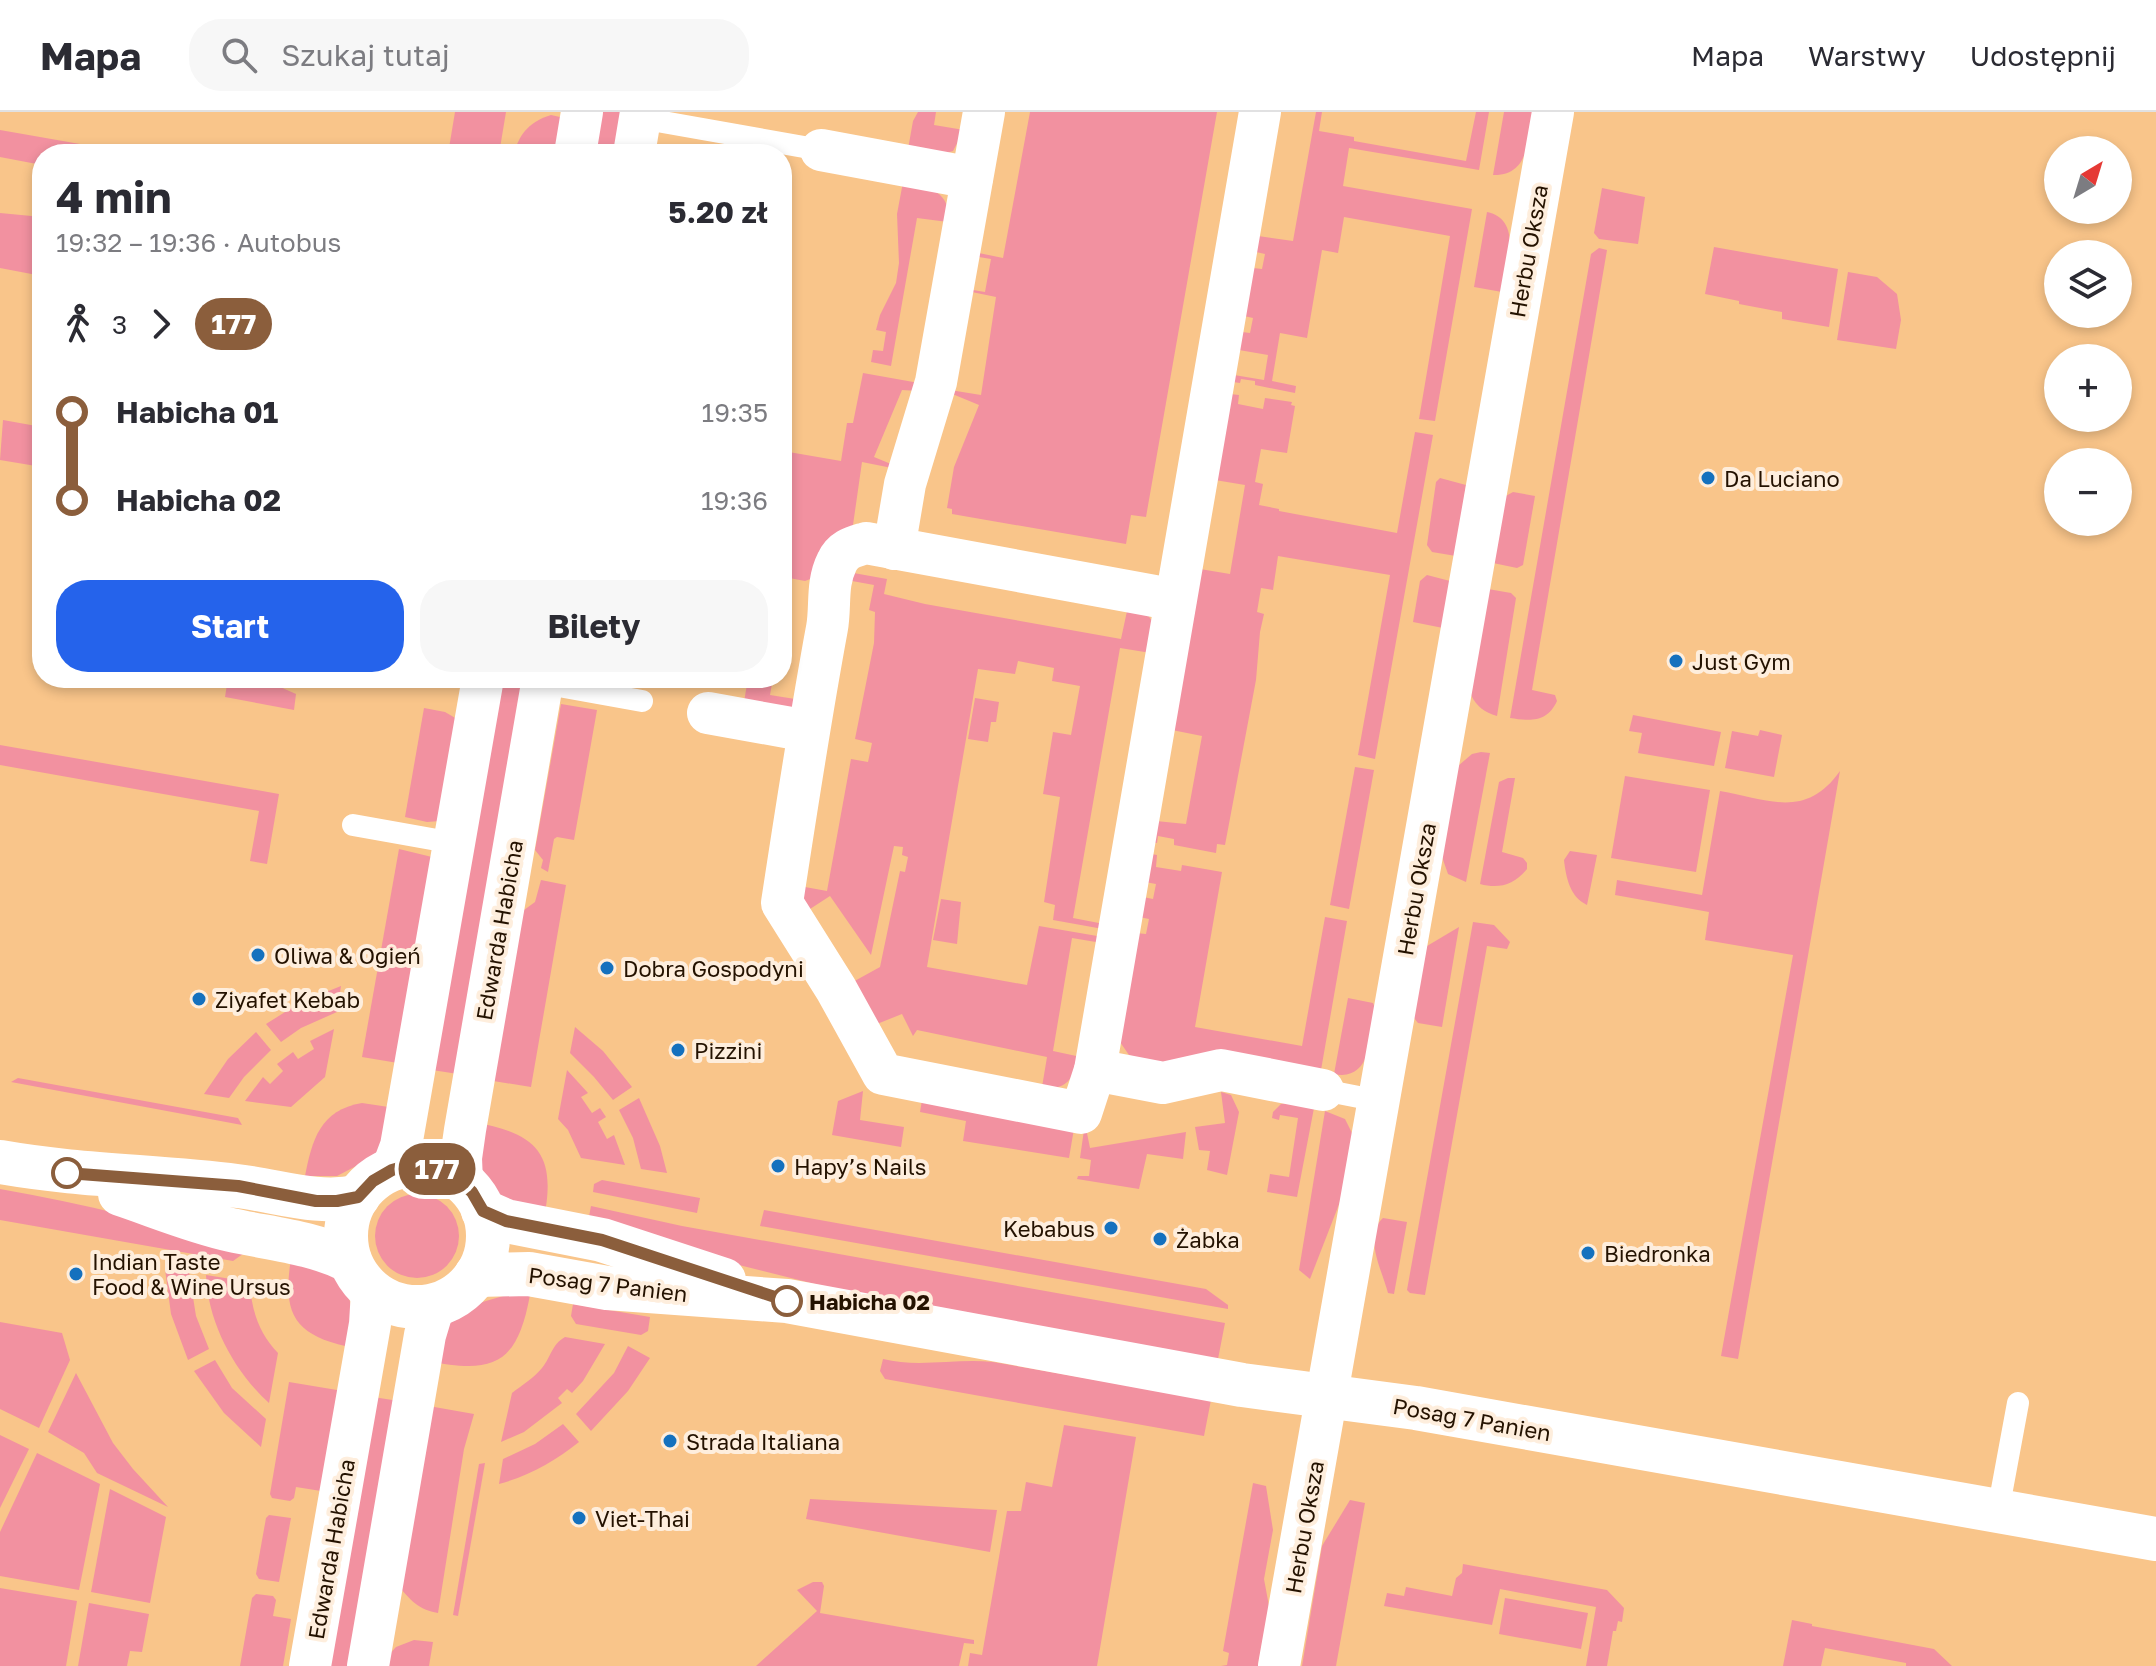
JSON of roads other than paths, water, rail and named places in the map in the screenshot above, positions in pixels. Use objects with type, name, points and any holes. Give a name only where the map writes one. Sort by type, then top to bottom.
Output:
[{"type":"street","points":[[577,144],[582,112]]},
{"type":"street","points":[[894,549],[905,484],[936,382],[984,112]]},
{"type":"street","points":[[1176,600],[866,543],[848,548],[837,560],[828,587],[830,612],[782,903],[836,989],[883,1074],[1081,1113],[1095,1070],[1176,600],[1260,112]]},
{"type":"street","name":"Herbu Oksza","points":[[1279,1666],[1553,112]]},
{"type":"street","points":[[821,150],[972,178]]},
{"type":"street","points":[[392,1170],[401,1146],[481,688]]},
{"type":"street","name":"Edwarda Habicha","points":[[472,1197],[463,1138],[541,688]]},
{"type":"street","points":[[708,713],[808,731]]},
{"type":"street","points":[[1095,1070],[1163,1083],[1221,1070],[1323,1090]]},
{"type":"street","points":[[0,1162],[49,1171],[238,1186],[316,1201],[358,1197]]},
{"type":"street","points":[[49,1171],[228,1230],[328,1250],[384,1299],[412,1307],[434,1305],[455,1296],[476,1275],[488,1241],[472,1197],[449,1173],[429,1166],[406,1166],[373,1181],[358,1197],[347,1223],[346,1246],[361,1276]]},
{"type":"street","name":"Posag 7 Panien","points":[[472,1197],[506,1221],[602,1240],[787,1301]]},
{"type":"street","name":"Posag 7 Panien","points":[[476,1275],[529,1274],[607,1288],[787,1301],[1228,1383],[1416,1408],[2156,1539]]},
{"type":"street","name":"Edwarda Habicha","points":[[310,1666],[370,1324],[361,1276]]},
{"type":"street","points":[[368,1666],[425,1335],[434,1305]]},
{"type":"lane","points":[[639,128],[771,144]]},
{"type":"lane","points":[[792,146],[821,150]]},
{"type":"lane","points":[[580,688],[642,701]]},
{"type":"lane","points":[[353,825],[454,843]]},
{"type":"lane","points":[[1323,1090],[1379,1101]]},
{"type":"lane","points":[[1998,1511],[2018,1403]]},
{"type":"place","name":"Da Luciano","points":[[1708,478]]},
{"type":"place","name":"Just Gym","points":[[1676,661]]},
{"type":"place","name":"Oliwa & Ogień","points":[[258,955]]},
{"type":"place","name":"Dobra Gospodyni","points":[[607,968]]},
{"type":"place","name":"Ziyafet Kebab","points":[[199,999]]},
{"type":"place","name":"Pizzini","points":[[678,1050]]},
{"type":"place","name":"Hapy’s Nails","points":[[778,1166]]},
{"type":"place","name":"Kebabus","points":[[1111,1228]]},
{"type":"place","name":"Żabka","points":[[1160,1239]]},
{"type":"place","name":"Biedronka","points":[[1588,1253]]},
{"type":"place","name":"Indian Taste Food & Wine Ursus","points":[[76,1274]]},
{"type":"place","name":"Habicha 02","points":[[787,1301]]},
{"type":"place","name":"Strada Italiana","points":[[670,1441]]},
{"type":"place","name":"Viet-Thai","points":[[579,1518]]}]
